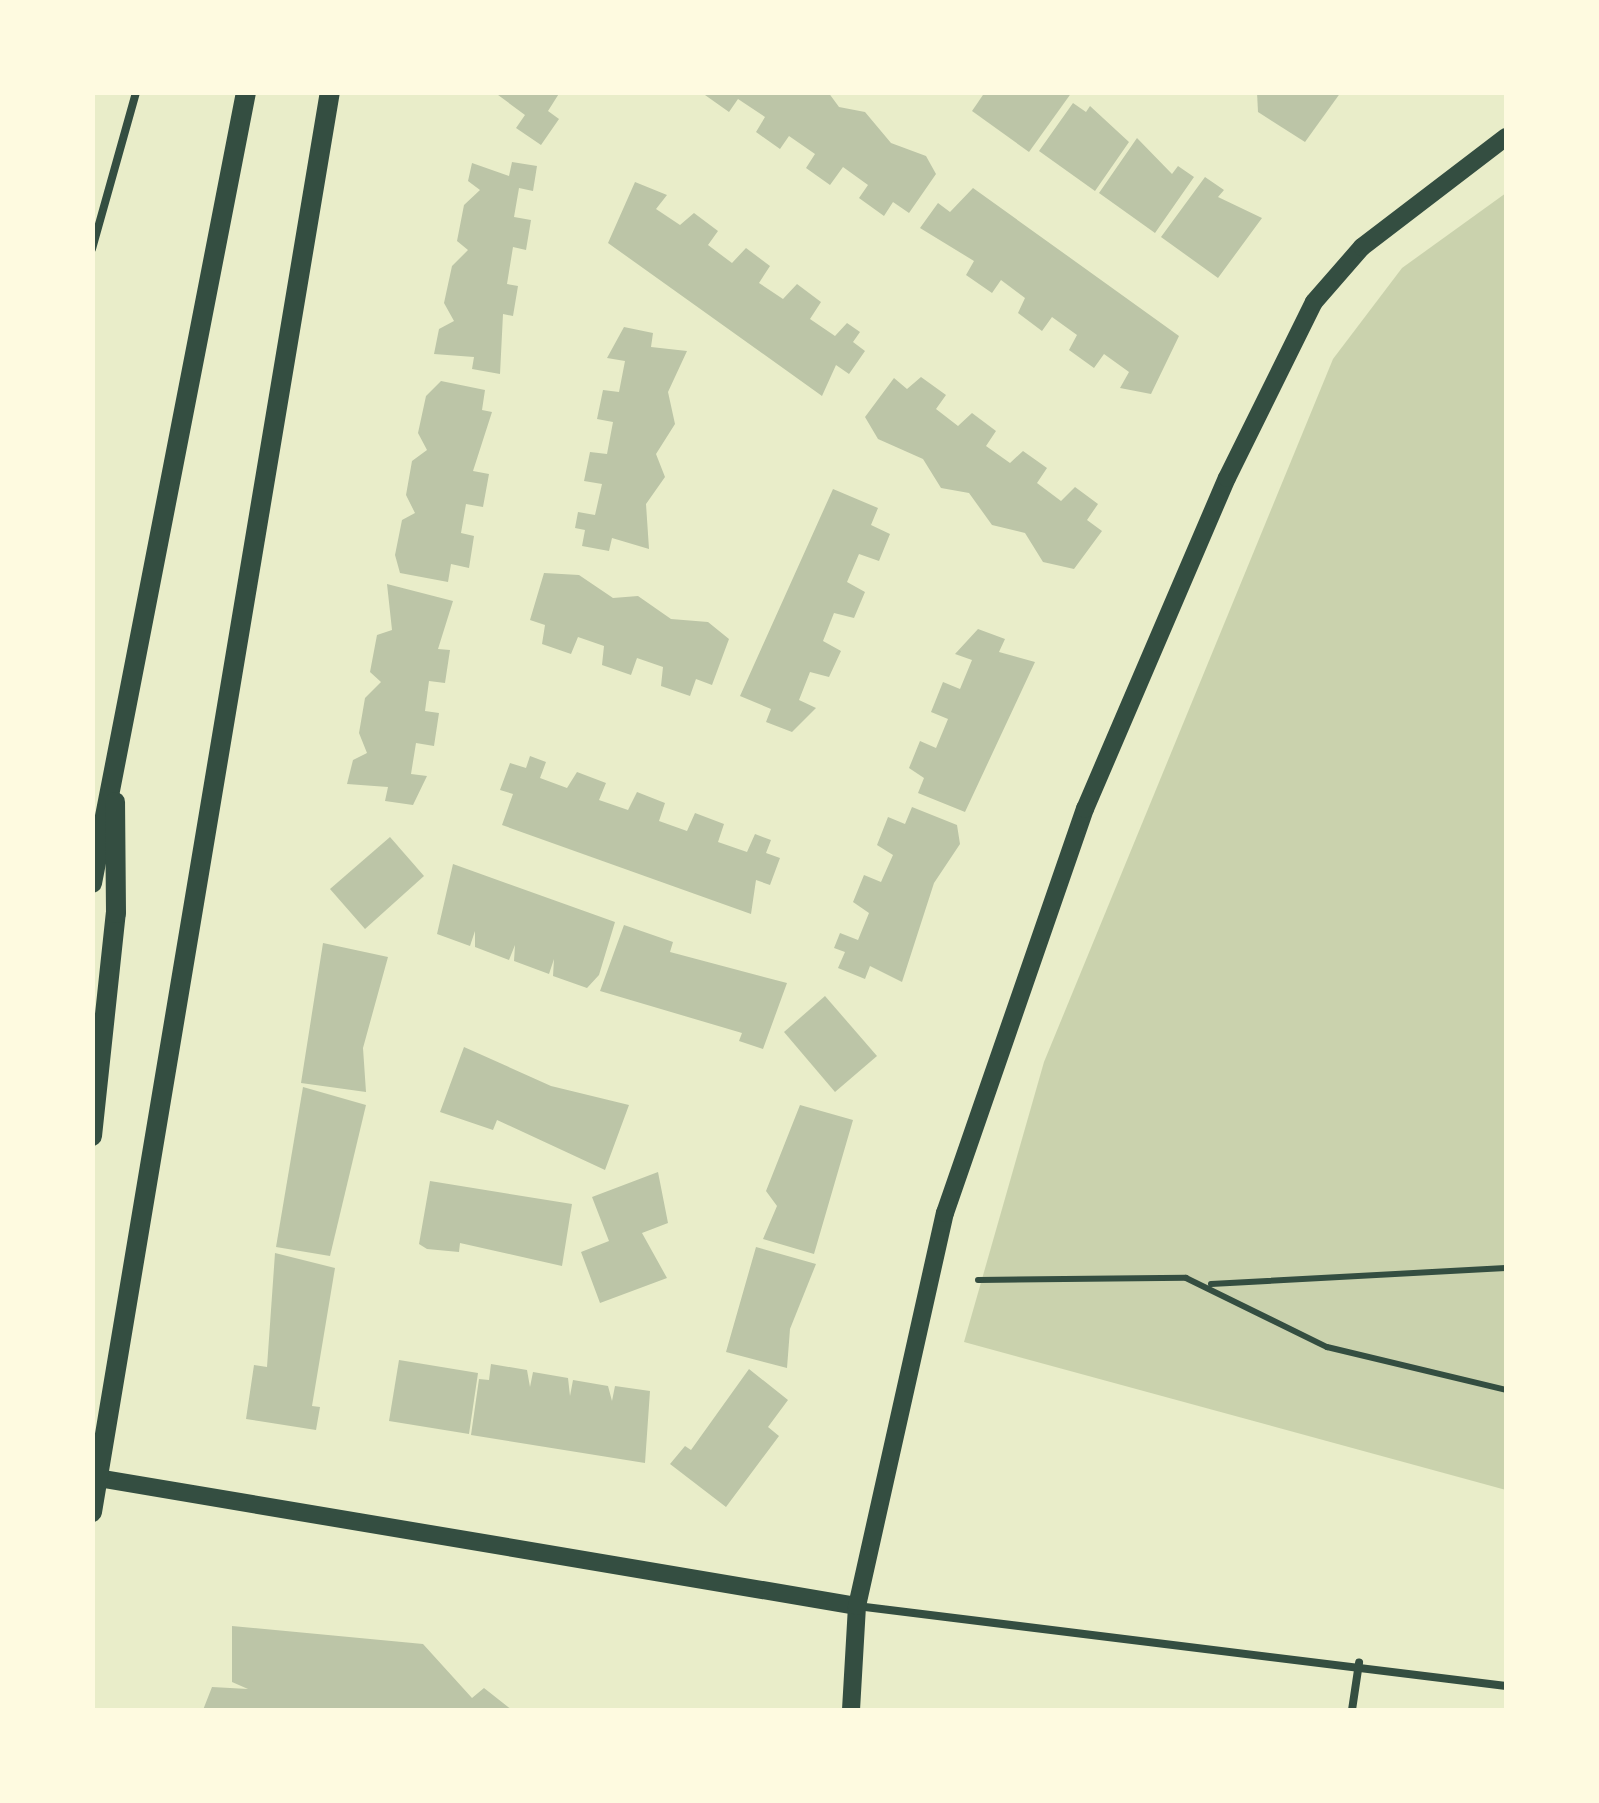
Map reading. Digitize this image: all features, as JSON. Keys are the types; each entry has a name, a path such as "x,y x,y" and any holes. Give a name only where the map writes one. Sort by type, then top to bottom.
{"main road":[{"path":"92,883 246,92"},
{"path":"92,1512 94,1473 330,92"},
{"path":"92,1136 116,913 115,750"}],"street":[{"path":"851,1710 857,1606 914,1334 984,1086 1085,809 1227,478 1314,302 1362,247 1506,137"},
{"path":"94,1473 857,1606"}],"lane":[{"path":"92,248 136,92"},
{"path":"857,1606 1359,1664 1506,1686"},
{"path":"1352,1710 1359,1664"}],"path":[{"path":"978,1280 1210,1284 1506,1268"},
{"path":"1210,1284 1327,1347 1506,1390"}],"green space":[{"path":"1506,193 1506,1490 964,1342 1044,1062 1333,359 1402,268"}],"building":[{"path":"494,92 560,92 548,111 559,119 541,145 516,128 525,115"},
{"path":"828,92 839,107 865,112 891,143 926,156 936,174 909,213 893,202 884,216 859,198 868,185 843,167 830,185 806,168 815,154 789,136 780,149 756,132 765,117 738,99 729,112 705,95"},
{"path":"985,92 1072,92 1029,152 972,111"},
{"path":"1257,92 1341,92 1305,142 1258,112"},
{"path":"1073,103 1086,112 1090,106 1129,142 1095,191 1039,151"},
{"path":"1137,138 1172,174 1178,166 1194,177 1155,233 1099,193"},
{"path":"512,162 537,166 533,191 519,188 514,217 531,220 526,250 513,247 507,284 518,286 513,316 503,314 500,374 472,369 474,357 434,354 439,329 454,321 444,303 452,266 468,250 457,241 464,205 480,190 468,181 472,163 509,176"},
{"path":"1205,177 1224,190 1218,197 1262,218 1218,278 1161,237"},
{"path":"635,182 667,195 656,209 680,225 694,213 718,231 708,245 732,263 746,248 770,266 759,283 783,299 797,284 821,302 810,319 835,336 847,323 860,332 853,342 865,351 849,374 836,365 822,396 608,243"},
{"path":"973,188 1179,336 1151,394 1120,388 1129,372 1104,354 1094,368 1069,350 1077,335 1052,317 1042,331 1018,313 1025,298 1001,280 992,293 966,275 974,261 920,228 938,203 950,212"},
{"path":"624,327 653,333 651,347 687,351 668,392 675,424 656,454 665,477 646,504 649,549 612,538 609,551 582,546 585,530 575,528 578,512 595,515 602,484 584,481 590,452 607,454 613,422 597,419 603,390 619,392 625,361 607,358"},
{"path":"921,377 946,395 936,409 958,426 972,413 996,431 986,446 1010,463 1023,451 1047,468 1037,483 1061,501 1075,487 1098,504 1087,520 1102,531 1074,569 1043,562 1025,533 992,525 969,493 941,488 923,459 878,439 865,417 894,378 907,389"},
{"path":"441,381 485,390 482,410 492,412 473,471 489,474 483,507 466,504 461,533 474,536 469,568 451,564 448,582 400,573 395,555 402,520 415,513 406,495 412,461 427,450 418,433 426,396"},
{"path":"833,489 878,508 871,525 890,534 879,561 859,554 847,582 865,592 854,618 834,613 823,641 841,651 829,677 810,672 799,700 816,708 792,732 766,722 771,709 740,696"},
{"path":"544,573 579,575 613,598 638,596 671,619 708,622 729,639 712,685 696,679 690,696 661,686 663,667 637,658 631,675 602,665 604,646 578,637 571,654 542,644 545,625 530,620"},
{"path":"387,584 453,601 438,649 450,650 445,683 429,681 425,711 439,713 434,746 416,743 411,774 427,776 413,805 385,801 388,787 347,784 353,760 367,753 359,733 365,698 381,682 370,672 377,635 392,630"},
{"path":"978,629 1005,639 999,652 1035,662 965,812 918,793 924,778 909,768 920,741 936,748 948,719 931,712 943,682 960,689 972,660 955,654"},
{"path":"530,756 546,762 540,778 567,788 577,772 606,783 599,800 628,810 637,792 665,803 659,821 687,831 695,813 724,824 718,842 747,852 755,834 771,840 766,853 780,858 770,885 756,880 751,914 502,825 513,794 500,790 510,763 526,768"},
{"path":"912,807 957,825 960,844 934,883 902,982 870,966 865,979 838,968 845,952 834,948 840,933 858,940 869,913 853,902 864,875 881,882 893,855 877,845 888,817 905,824"},
{"path":"390,837 424,876 365,929 330,889"},
{"path":"453,864 615,922 599,975 587,988 553,976 554,959 549,974 514,961 515,945 509,960 475,947 475,931 470,946 437,934"},
{"path":"624,925 673,942 670,952 787,983 763,1049 739,1041 742,1033 600,991"},
{"path":"323,943 388,957 363,1048 366,1092 301,1083"},
{"path":"825,996 877,1056 835,1092 784,1032"},
{"path":"464,1047 551,1086 629,1105 605,1170 497,1120 493,1130 440,1112"},
{"path":"303,1087 366,1105 330,1256 276,1247"},
{"path":"800,1105 853,1120 814,1254 763,1239 777,1206 766,1191"},
{"path":"658,1172 668,1223 642,1233 667,1278 600,1303 581,1252 609,1241 592,1197"},
{"path":"430,1181 572,1204 562,1266 460,1243 459,1252 427,1249 419,1244"},
{"path":"756,1247 816,1264 790,1329 787,1368 726,1352"},
{"path":"275,1253 335,1268 312,1406 320,1407 316,1430 246,1419 254,1365 267,1367"},
{"path":"399,1360 478,1373 469,1434 389,1421"},
{"path":"491,1364 527,1370 530,1387 533,1372 568,1378 570,1396 573,1380 608,1386 612,1401 615,1386 650,1391 645,1463 471,1435 479,1379 489,1380"},
{"path":"749,1369 788,1400 768,1427 779,1436 726,1507 670,1464 685,1446 691,1450"},
{"path":"232,1626 423,1644 472,1698 484,1688 512,1710 203,1710 212,1687 248,1689 232,1682"}]}
